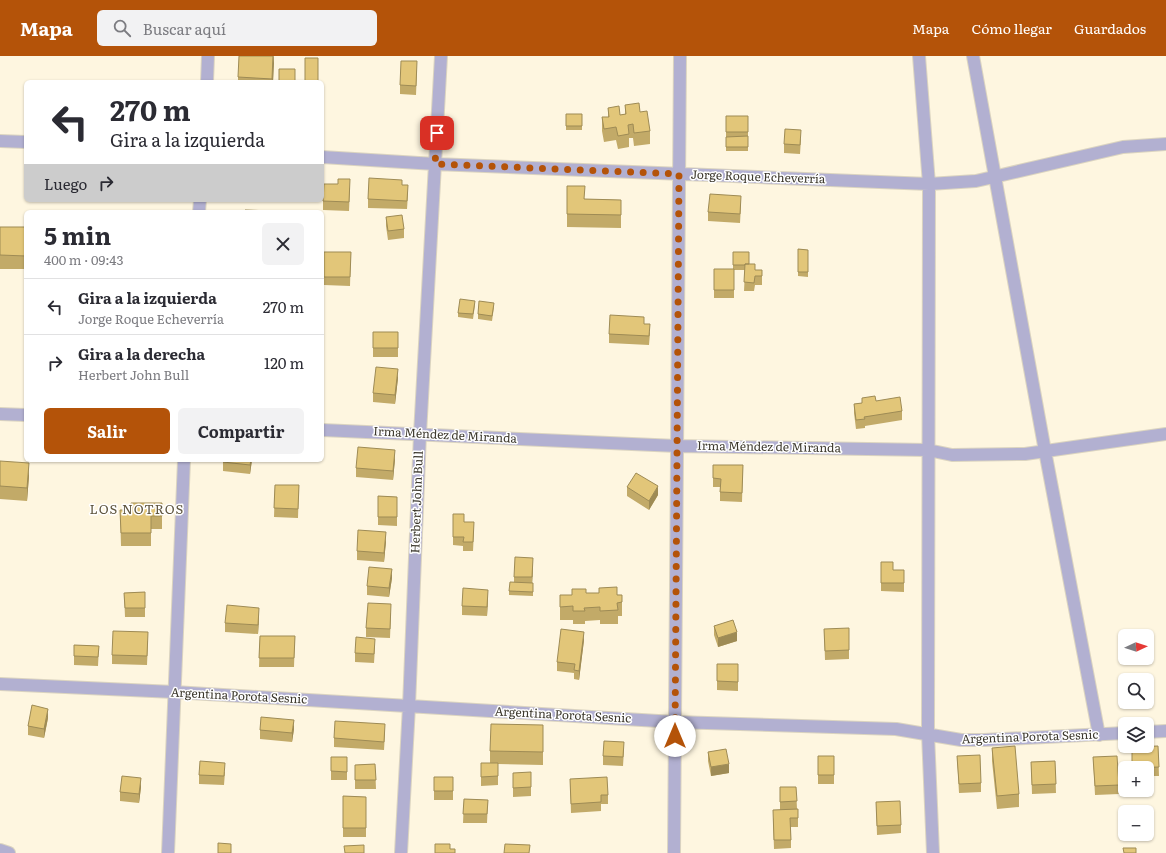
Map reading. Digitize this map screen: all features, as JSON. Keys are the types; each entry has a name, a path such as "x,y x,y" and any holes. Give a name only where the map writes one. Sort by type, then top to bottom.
{"street":[{"path":"207,80 208,56"},
{"name":"Herbert John Bull","path":"401,853 409,706 420,434 441,56"},
{"path":"674,853 680,56"},
{"path":"919,56 929,184 928,734 933,853"},
{"path":"973,56 1099,735"},
{"path":"0,141 24,142"},
{"name":"Jorge Roque Echeverría","path":"324,157 435,164 929,184 961,183 995,177 1123,147 1166,144"},
{"path":"0,414 24,415"},
{"name":"Irma Méndez de Miranda","path":"324,430 677,446 928,450 952,455 1025,454 1166,434"},
{"path":"168,853 184,462"},
{"name":"Argentina Porota Sesnic","path":"0,684 174,692 675,722 896,729 961,740 1118,734"},
{"path":"1154,732 1166,732"},
{"path":"0,850 9,853"}],"building":[{"path":"239,56 273,56 272,79 238,77"},
{"path":"305,58 318,58 318,80 305,80"},
{"path":"401,61 417,61 416,86 400,85"},
{"path":"279,69 295,69 295,80 279,80"},
{"path":"639,103 640,112 647,111 650,131 634,133 633,124 628,125 629,134 618,136 616,127 604,129 602,117 609,117 608,108 619,106 620,115 626,114 625,105"},
{"path":"566,114 582,114 582,126 566,126"},
{"path":"726,116 748,116 748,132 726,132"},
{"path":"785,129 801,130 800,145 784,144"},
{"path":"748,136 748,147 726,147 726,137"},
{"path":"369,178 402,180 402,185 408,185 407,201 368,199"},
{"path":"338,179 350,179 349,202 324,201 324,184 338,184"},
{"path":"567,186 585,186 584,199 621,200 621,215 567,214"},
{"path":"710,194 741,196 740,214 708,212"},
{"path":"402,215 404,229 388,231 386,217"},
{"path":"0,227 24,227 24,256 0,255"},
{"path":"798,249 808,250 808,272 798,272"},
{"path":"324,252 351,252 350,277 324,277"},
{"path":"733,252 749,252 749,264 733,265"},
{"path":"745,264 755,264 755,270 762,270 762,276 755,276 754,283 744,282"},
{"path":"714,269 734,269 734,290 714,290"},
{"path":"460,299 475,301 473,314 458,313"},
{"path":"479,301 494,303 492,316 478,314"},
{"path":"610,315 644,317 644,324 650,324 649,336 609,334"},
{"path":"373,332 398,332 398,348 373,348"},
{"path":"376,367 398,369 395,395 373,393"},
{"path":"875,396 876,401 900,397 902,411 864,417 865,419 856,420 854,404 862,403 862,398"},
{"path":"358,447 395,450 393,471 356,468"},
{"path":"0,461 29,463 27,488 0,486"},
{"path":"223,462 251,462 250,465"},
{"path":"713,465 743,465 742,493 720,492 721,479 713,478"},
{"path":"636,473 658,486 649,501 627,487"},
{"path":"275,485 299,485 298,509 274,508"},
{"path":"378,496 397,497 397,517 378,517"},
{"path":"131,503 162,503 162,516 151,516 151,533 121,533 120,510 131,510"},
{"path":"453,514 464,514 464,522 474,522 473,542 463,542 464,537 453,537"},
{"path":"358,530 386,532 384,553 357,551"},
{"path":"515,557 533,558 532,577 514,577"},
{"path":"881,562 893,562 893,570 904,570 904,583 881,583"},
{"path":"369,567 392,569 389,588 367,586"},
{"path":"510,582 533,583 533,592 509,591"},
{"path":"617,587 617,595 622,595 622,602 617,603 618,610 600,611 600,607 584,608 585,611 573,611 573,606 560,607 560,595 572,595 572,589 586,589 586,593 599,593 599,588"},
{"path":"463,588 488,590 487,607 462,606"},
{"path":"145,592 145,608 125,608 124,593"},
{"path":"368,603 391,604 390,629 366,628"},
{"path":"227,605 259,608 258,625 225,623"},
{"path":"733,620 737,632 718,638 714,626"},
{"path":"849,628 849,650 825,651 824,629"},
{"path":"561,629 584,632 579,671 574,670 575,664 557,662"},
{"path":"113,631 148,632 147,656 112,655"},
{"path":"260,636 295,636 294,658 259,658"},
{"path":"356,637 375,639 374,654 355,653"},
{"path":"74,645 99,646 98,657 74,656"},
{"path":"717,664 738,664 738,682 717,681"},
{"path":"32,705 48,709 44,729 28,726"},
{"path":"261,717 294,720 292,733 260,730"},
{"path":"335,721 385,724 384,742 334,738"},
{"path":"491,724 543,725 543,752 490,751"},
{"path":"604,741 624,742 623,757 603,756"},
{"path":"1015,746 1019,794 997,796 992,748"},
{"path":"1154,746 1158,746 1159,767 1154,767 1154,761 1132,761 1132,753 1154,753"},
{"path":"726,749 729,764 711,767 708,752"},
{"path":"980,755 981,783 959,784 957,756"},
{"path":"818,756 834,756 834,775 818,775"},
{"path":"1117,756 1118,785 1095,786 1093,757"},
{"path":"331,757 347,757 347,772 331,771"},
{"path":"200,761 225,763 224,776 199,775"},
{"path":"1055,761 1056,784 1032,785 1031,762"},
{"path":"481,763 498,763 498,776 481,777"},
{"path":"375,764 376,780 355,780 355,765"},
{"path":"531,772 531,787 513,788 513,773"},
{"path":"122,776 141,778 139,794 120,792"},
{"path":"434,777 453,777 453,791 434,791"},
{"path":"607,777 608,795 601,795 601,802 571,804 570,779"},
{"path":"780,787 796,787 797,801 780,802"},
{"path":"343,796 366,797 366,828 343,828"},
{"path":"464,799 488,800 487,814 463,814"},
{"path":"900,801 901,825 877,826 876,802"},
{"path":"798,809 798,818 790,818 791,840 774,840 773,810"},
{"path":"218,843 231,844 231,853 218,853"},
{"path":"435,844 450,844 450,849 455,849 455,853 435,853"},
{"path":"505,844 530,845 529,853 504,853"},
{"path":"364,845 364,853 345,853 344,846"},
{"path":"1123,848 1136,848 1136,853 1124,853"}],"district":[{"name":"LOS NOTROS","path":"137,509"}],"route":[{"path":"437,133 435,164 679,174 675,736"}]}
